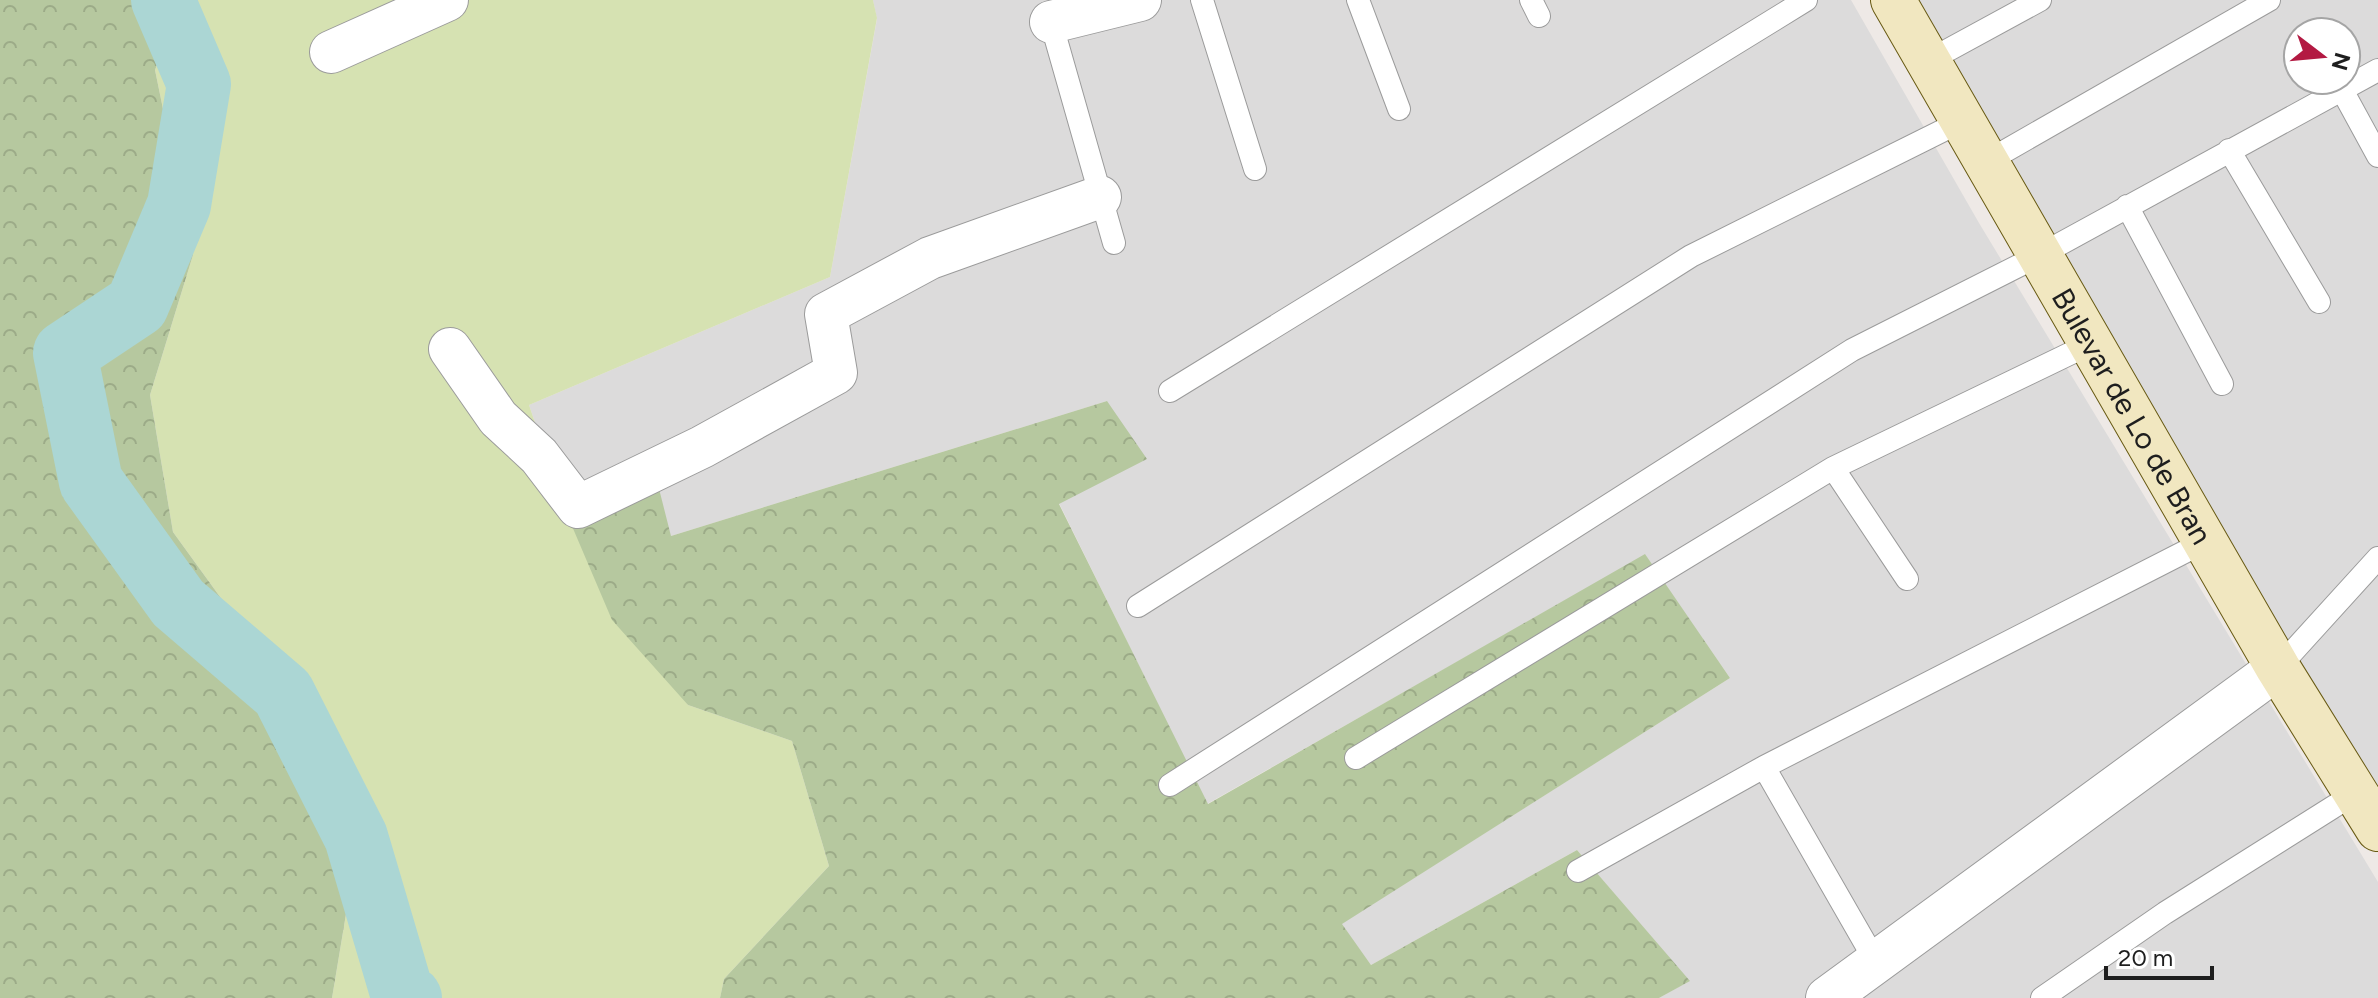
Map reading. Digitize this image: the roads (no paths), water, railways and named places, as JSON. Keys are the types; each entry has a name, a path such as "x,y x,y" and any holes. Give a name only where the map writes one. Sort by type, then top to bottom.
{"street":[{"path":"331,52 447,0"},
{"path":"1051,22 1140,0"},
{"name":"Bulevar de Lo de Bran","path":"1893,0 2278,668 2368,811"},
{"path":"450,349 498,418 539,456 578,507 702,447 836,373 826,314 930,258 1100,197"},
{"path":"1827,998 2278,668"}],"lane":[{"path":"1202,0 1255,169"},
{"path":"1358,0 1399,109"},
{"path":"1170,391 1806,0"},
{"path":"1928,61 2040,0"},
{"path":"1986,162 2269,0"},
{"path":"1051,22 1114,243"},
{"path":"1170,785 1852,350 2040,255 2331,96"},
{"path":"2345,96 2378,156"},
{"path":"1138,606 1691,256 1962,121"},
{"path":"2229,150 2319,302"},
{"path":"2127,206 2222,384"},
{"path":"1356,758 1833,468 2092,343"},
{"path":"1833,468 1907,579"},
{"path":"1578,871 1764,767 2206,541"},
{"path":"2278,668 2378,558"},
{"path":"1764,767 1876,962"},
{"path":"2042,998 2165,913 2368,811"}],"waterway":[{"path":"163,0 199,84 179,205 137,305 65,353 91,482 178,603 283,693 356,837 402,993 410,998"}]}
